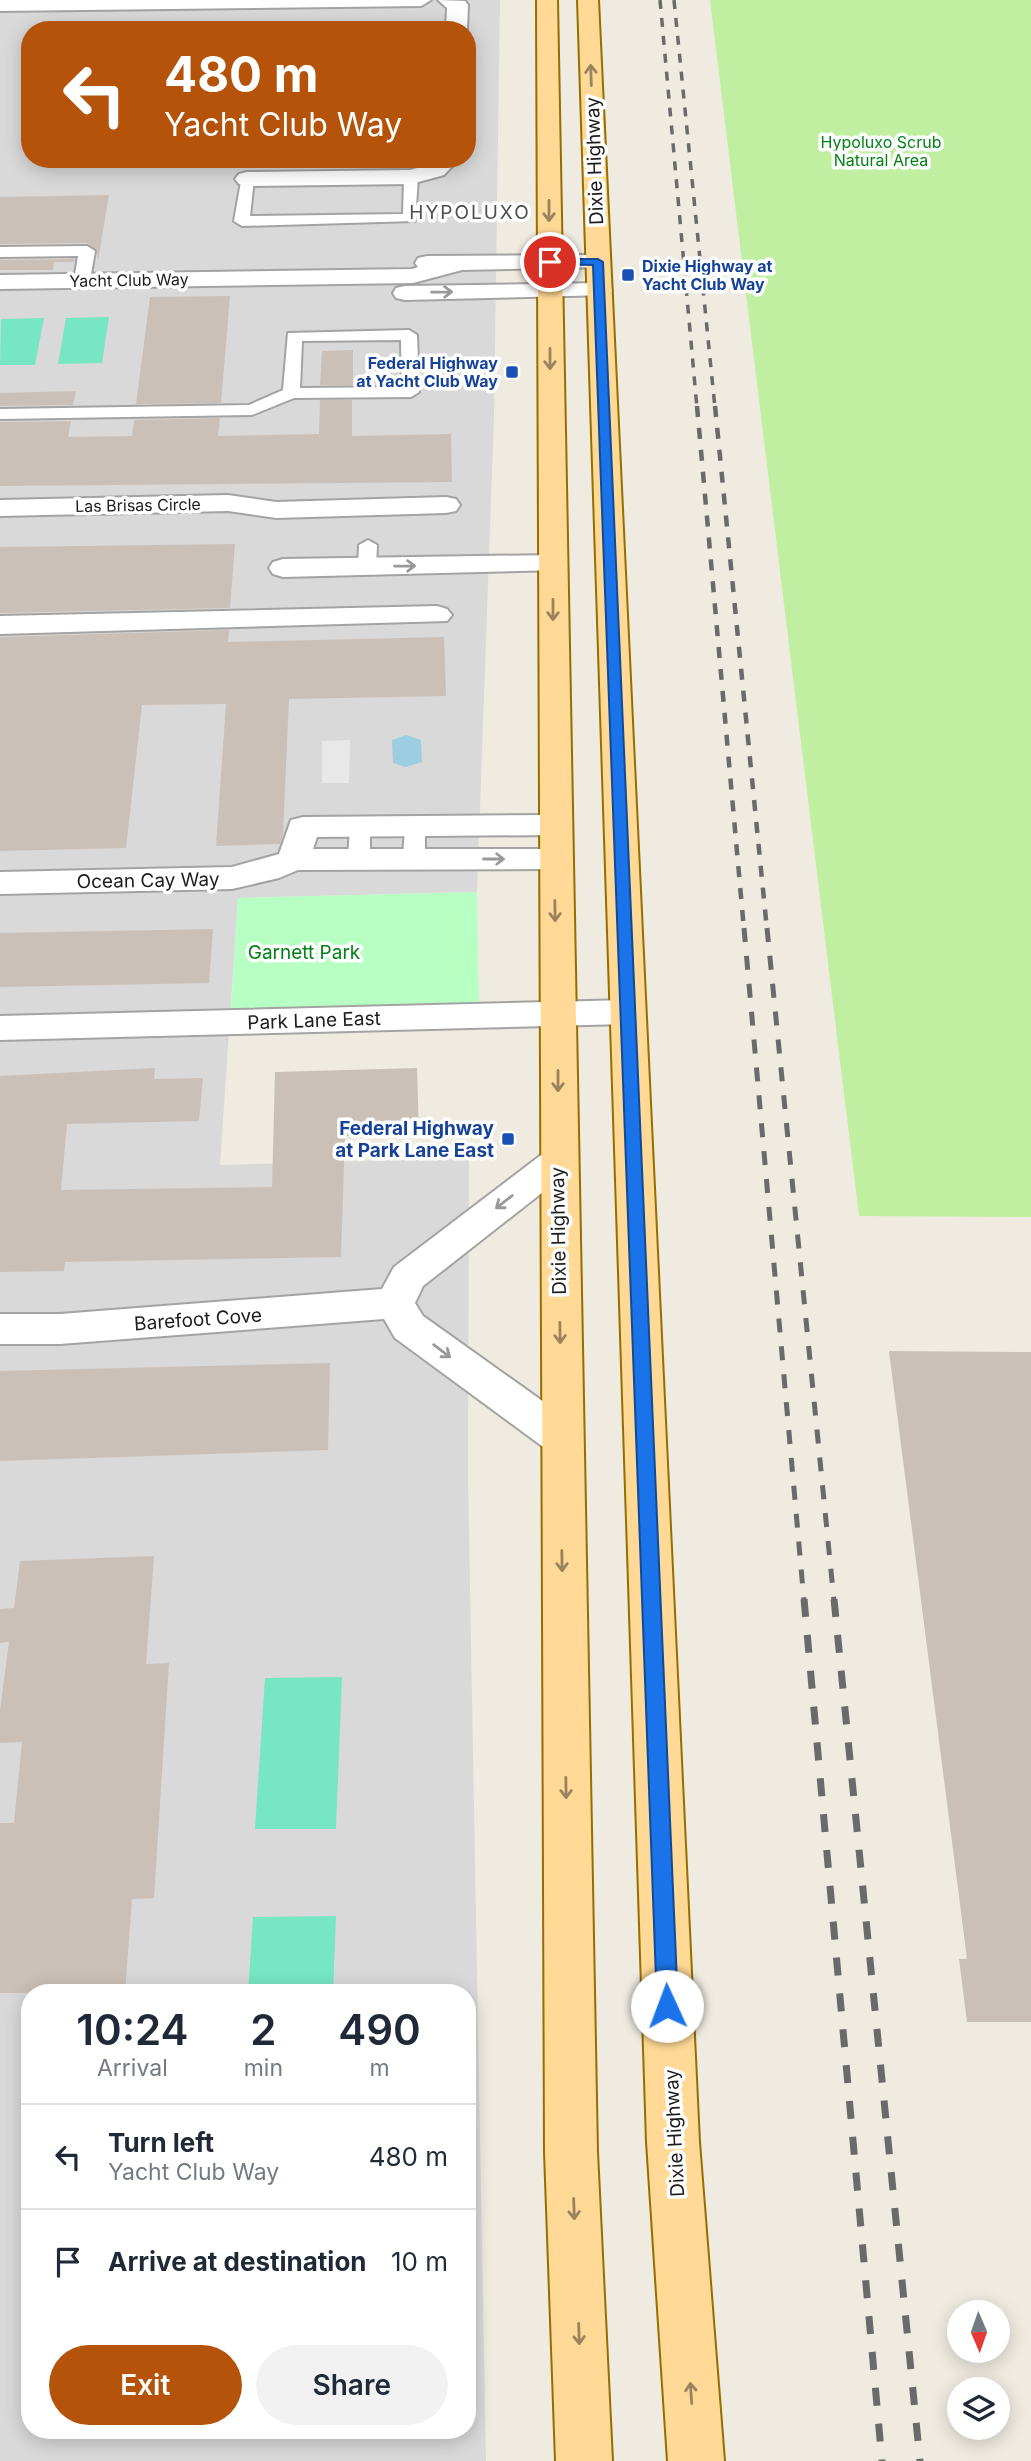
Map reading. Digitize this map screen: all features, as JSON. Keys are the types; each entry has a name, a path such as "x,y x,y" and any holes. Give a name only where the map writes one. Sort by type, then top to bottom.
{"main road":[{"name":"Dixie Highway","path":"547,0 554,859 571,2152 584,2461"},
{"name":"Dixie Highway","path":"588,0 673,2142 696,2461"}],"street":[{"path":"0,5 421,0"},
{"path":"448,0 458,5 457,21"},
{"path":"247,179 411,177 438,168"},
{"name":"Yacht Club Way","path":"0,282 258,278 331,294 385,277 432,273 453,265 598,262"},
{"name":"Yacht Club Way","path":"385,277 550,291 600,290"},
{"name":"Las Brisas Circle","path":"0,508 229,503 276,510 446,505"},
{"path":"246,620 271,592 285,557 285,522 276,510"},
{"path":"285,557 552,553"},
{"path":"0,625 437,615"},
{"name":"Ocean Cay Way","path":"415,843 554,825"},
{"name":"Ocean Cay Way","path":"294,860 303,827 360,843"},
{"name":"Ocean Cay Way","path":"0,883 232,878 267,871 294,860 360,843 415,843 554,859"},
{"name":"Park Lane East","path":"0,1028 627,1012"},
{"path":"558,1161 408,1277 396,1303 409,1326 561,1437"},
{"name":"Barefoot Cove","path":"0,1329 60,1329 396,1303"}],"lane":[{"path":"247,179 242,221 410,218 411,177"},
{"path":"0,252 87,251 82,280"},
{"path":"0,414 252,410 291,393 411,392 409,335 294,336 291,393"}],"shaded area":[{"path":"0,0 500,0 494,416 477,892 238,898 220,1165 469,1158 468,1479 486,2461 0,2461"},
{"path":"350,740 349,783 322,783 322,741"}],"green space":[{"name":"Hypoluxo Scrub Natural Area","path":"710,0 1031,0 1031,1217 859,1216"},
{"path":"109,317 102,363 58,364 66,318"},
{"path":"44,318 35,365 0,365 1,319"},
{"name":"Garnett Park","path":"477,892 479,1002 231,1010 238,898"},
{"path":"342,1677 336,1829 255,1829 265,1678"},
{"path":"336,1916 333,1984 249,1984 253,1917"}],"water":[{"path":"406,735 421,740 422,762 406,767 393,763 392,740"}],"building":[{"path":"109,195 98,261 97,250 87,243 0,244 0,197"},
{"path":"75,259 74,262 54,262 53,270 0,270 0,260"},
{"path":"230,296 221,403 136,404 150,297"},
{"path":"353,350 353,385 320,385 322,351"},
{"path":"76,391 73,405 0,406 0,393"},
{"path":"320,400 352,400 352,436 451,434 452,482 0,486 0,422 71,421 68,437 132,436 134,420 220,418 218,436 319,434"},
{"path":"235,544 230,608 0,613 0,547"},
{"path":"229,630 228,642 444,637 446,696 289,699 283,835 280,844 216,846 226,704 142,705 126,848 0,851 0,637"},
{"path":"213,929 209,983 0,987 0,933"},
{"path":"155,1068 154,1079 203,1078 199,1121 67,1124 61,1190 272,1187 275,1072 417,1068 419,1134 345,1136 341,1257 65,1262 64,1271 0,1272 0,1076"},
{"path":"889,1351 1031,1352 1031,2022 967,2022 959,1959 967,1959"},
{"path":"330,1363 328,1450 0,1461 0,1371"},
{"path":"154,1556 146,1664 169,1663 154,1898 132,1899 126,1984 21,1984 21,1993 0,1993 0,1823 14,1823 22,1742 0,1743 0,1710 9,1642 0,1643 0,1609 14,1608 20,1561"}],"railway":[{"path":"660,0 697,408"},
{"path":"674,0 715,408"},
{"path":"697,406 744,930"},
{"path":"715,406 767,930"},
{"path":"744,928 804,1601"},
{"path":"767,928 834,1601"},
{"path":"804,1599 882,2461"},
{"path":"834,1599 920,2461"}],"place":[{"name":"Dixie Highway at Yacht Club Way","path":"628,275"},
{"name":"Federal Highway at Yacht Club Way","path":"512,372"},
{"name":"Federal Highway at Park Lane East","path":"508,1139"}],"district":[{"name":"HYPOLUXO","path":"470,212"}],"route":[{"path":"550,262 598,262 667,2006"}]}
